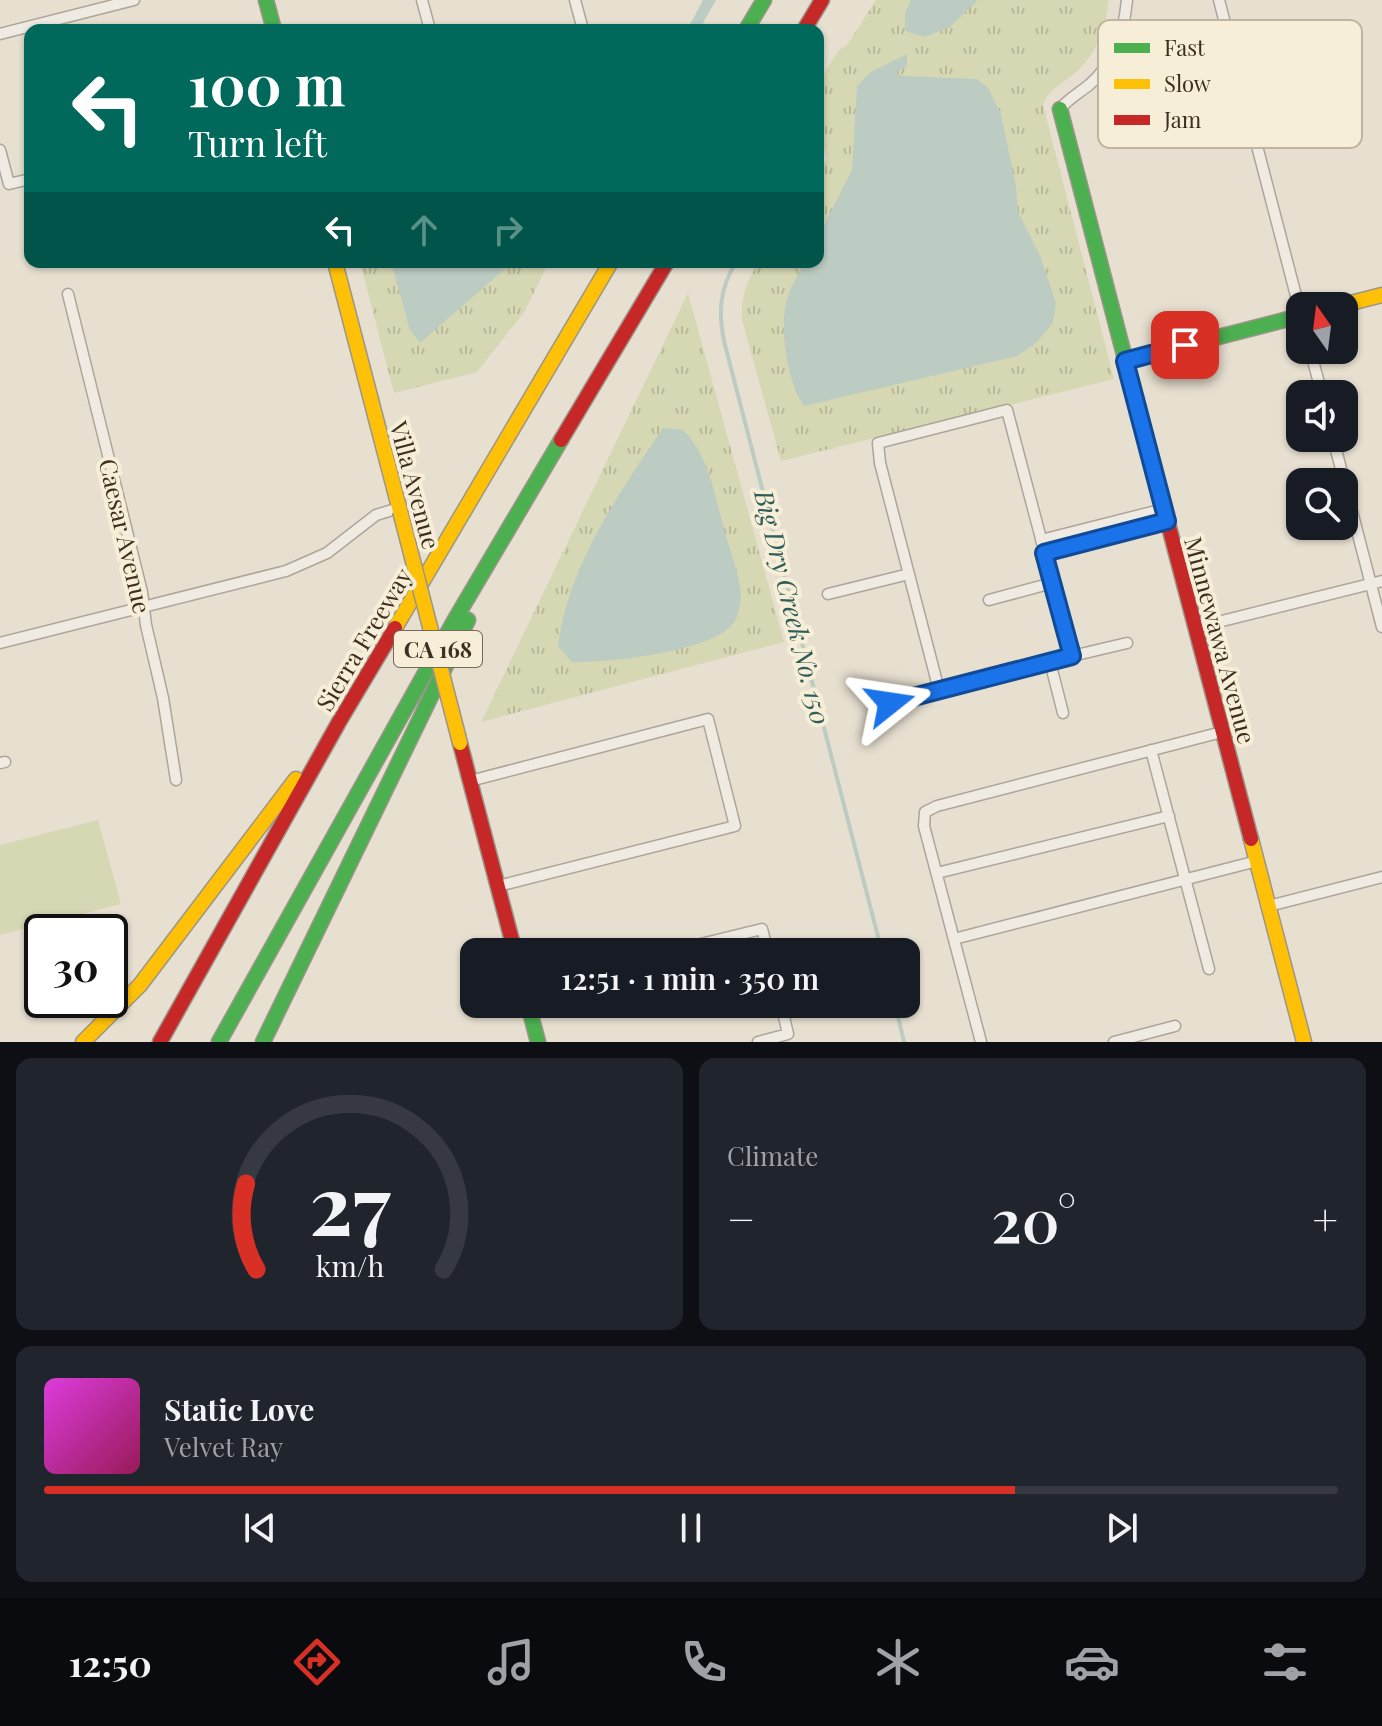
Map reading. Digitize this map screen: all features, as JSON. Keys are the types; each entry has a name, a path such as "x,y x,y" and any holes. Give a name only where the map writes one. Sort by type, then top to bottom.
{"main road":[{"path":"266,0 272,24"},
{"path":"750,24 764,0"},
{"path":"808,24 822,0"},
{"name":"Minnewawa Avenue","path":"1060,109 1304,1042"},
{"name":"Villa Avenue","path":"337,268 511,938"},
{"name":"Sierra Freeway","path":"160,1042 339,722 608,268"},
{"name":"CA 168","path":"219,1042 335,830 663,268"},
{"path":"1358,301 1382,295"},
{"path":"1125,361 1286,318"},
{"path":"263,1042 526,501"},
{"path":"83,1042 140,985 339,722"},
{"path":"532,1018 538,1042"}],"street":[{"path":"39,24 134,0"},
{"path":"422,0 428,24"},
{"path":"575,0 581,24"},
{"path":"1125,20 1127,0"},
{"path":"1219,0 1224,20"},
{"path":"0,34 24,28"},
{"path":"1060,109 1098,74"},
{"path":"1257,148 1294,292"},
{"path":"0,150 9,184 24,180"},
{"name":"Caesar Avenue","path":"68,294 144,608 176,780"},
{"path":"939,690 880,463 878,443 1007,410 1072,656"},
{"path":"1337,452 1376,582 1382,627"},
{"path":"0,643 286,571 311,562 376,515 400,509"},
{"path":"1041,540 1106,530 1165,515"},
{"path":"1044,553 1106,530"},
{"path":"828,594 909,574"},
{"path":"1194,628 1376,582"},
{"path":"989,600 1052,583"},
{"path":"890,703 1127,643"},
{"path":"1050,662 1063,713"},
{"path":"470,781 708,719 735,826 498,886"},
{"path":"981,1042 924,826 925,812 937,806 1222,732"},
{"path":"1151,750 1209,969"},
{"path":"937,873 1169,816"},
{"path":"954,939 1257,861"},
{"path":"1269,906 1382,877"},
{"path":"725,938 762,929 764,938"},
{"path":"758,1042 788,1034 784,1018"},
{"path":"1114,1042 1175,1026"}],"green space":[{"path":"876,0 1108,0 1105,20 1098,20 1098,44 1086,62 1050,93 1043,105 1114,379 781,461 742,320 742,304 756,268 824,268 824,164 827,159 824,149 824,73 838,51 847,45"},
{"path":"362,268 546,268 525,311 477,372 394,393"},
{"path":"688,293 784,642 481,722"},
{"path":"98,820 121,904 82,914 24,914 24,929 0,935 0,845"}],"shaded area":[{"path":"703,0 716,0 702,24 690,24"},
{"path":"911,0 978,0 950,27 924,37 905,31 905,13"},
{"path":"907,54 907,66 895,73 903,76 977,79 988,88 1001,114 1016,186 1018,212 1041,258 1056,303 1053,323 1035,344 1017,356 804,406 789,368 784,337 785,308 802,268 824,268 824,225 852,170 857,86 871,72"},
{"path":"393,268 506,268 420,343 410,330"},
{"path":"663,428 683,430 699,451 709,474 739,581 741,597 737,616 732,625 720,634 680,649 632,658 572,662 558,646 573,587 598,531"}],"waterway":[{"name":"Big Dry Creek No. 150","path":"733,268 722,300 724,341 878,938"},
{"name":"Big Dry Creek No. 150","path":"898,1018 904,1042"}],"traffic: fast":[{"path":"266,0 272,24"},
{"path":"750,24 764,0"},
{"path":"1060,109 1153,466"},
{"path":"1125,361 1286,320"},
{"path":"219,1042 457,616 561,440"},
{"path":"263,1042 468,620"},
{"path":"532,1018 538,1042"}],"traffic: slow":[{"path":"337,268 400,511"},
{"path":"395,628 607,268"},
{"path":"1358,301 1382,295"},
{"path":"400,511 460,743"},
{"path":"83,1042 140,985 296,779"},
{"path":"1251,839 1304,1042"}],"traffic: jam":[{"path":"808,24 822,0"},
{"path":"561,440 663,268"},
{"path":"1153,466 1251,839"},
{"path":"160,1042 395,628"},
{"path":"460,743 511,938"}],"route":[{"path":"890,703 1072,656 1044,553 1167,521 1125,361 1185,345"}]}
